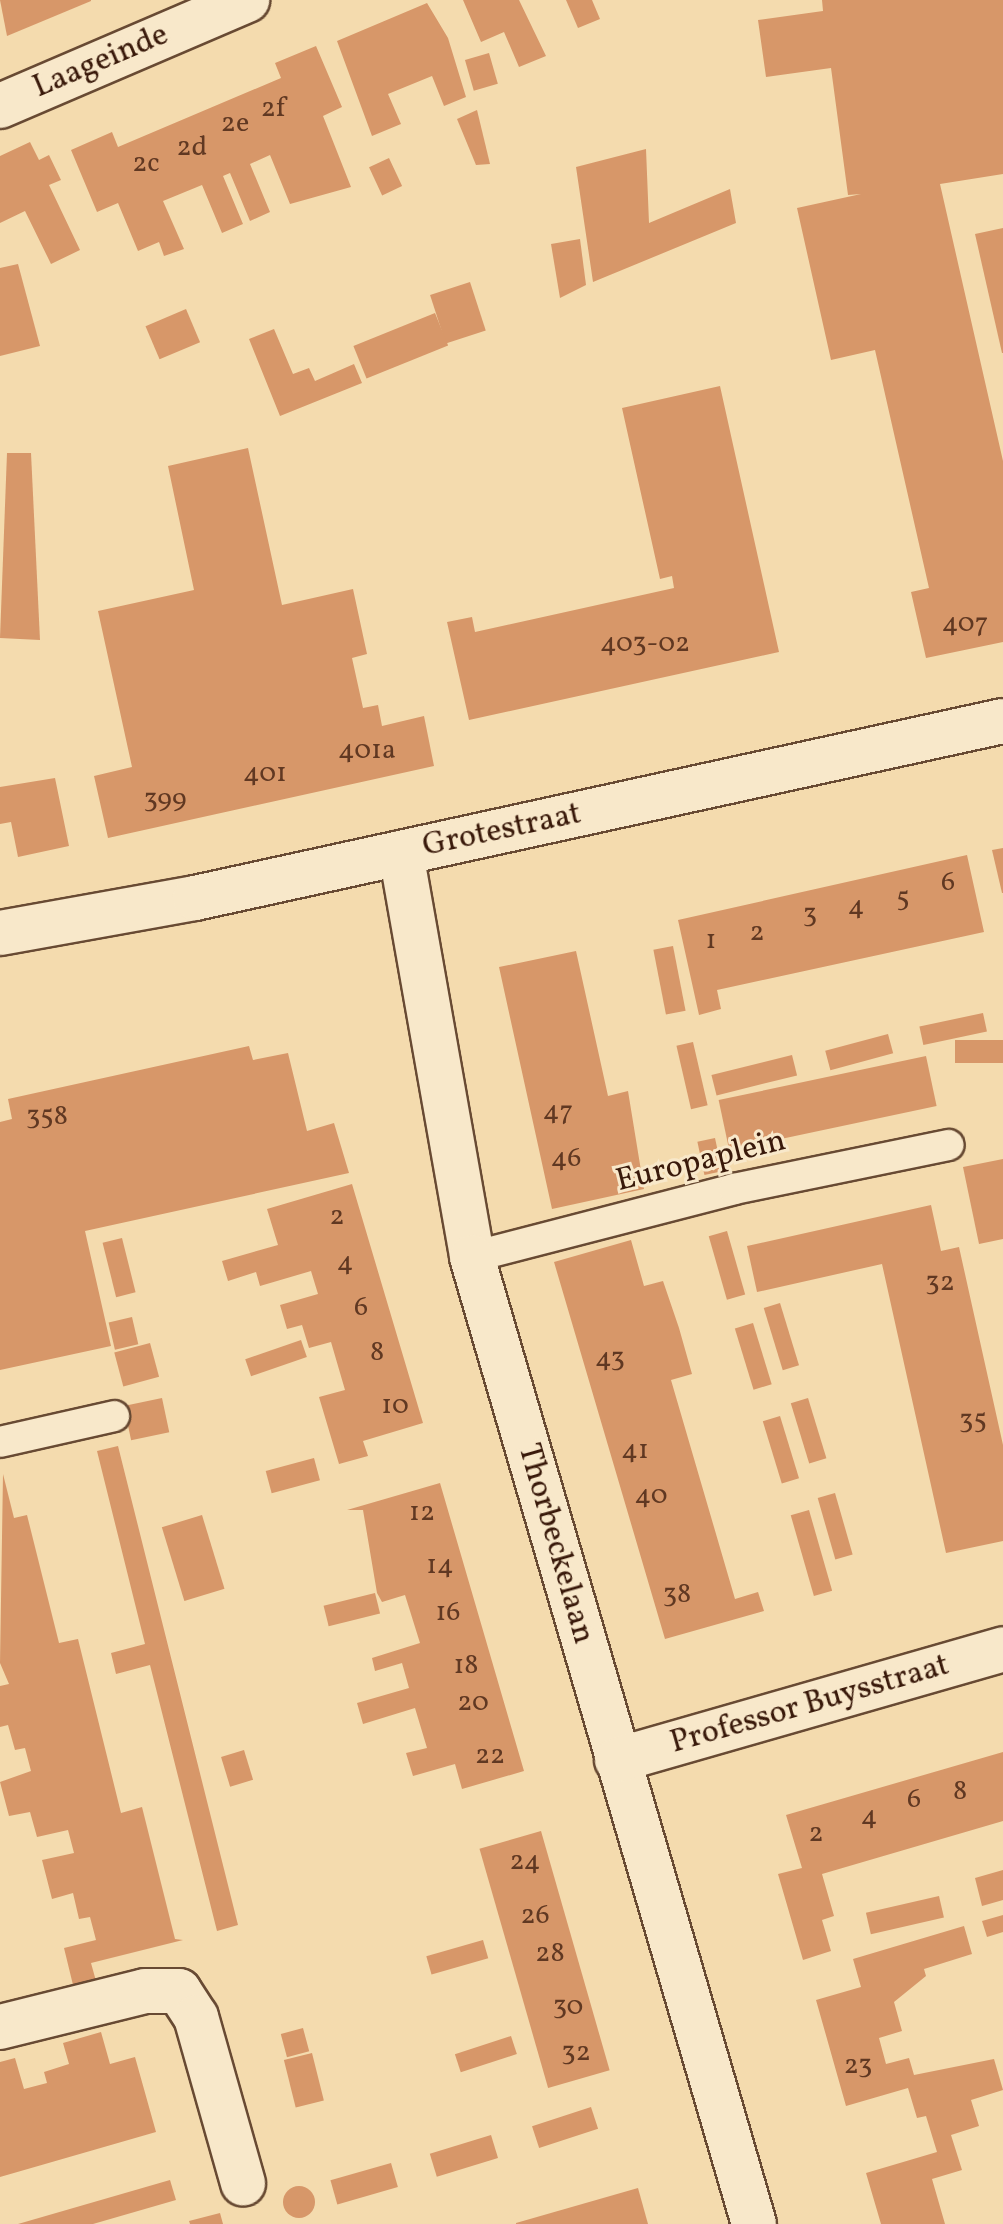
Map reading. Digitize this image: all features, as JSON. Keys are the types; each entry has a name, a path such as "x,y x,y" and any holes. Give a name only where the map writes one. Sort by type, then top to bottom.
{"street":[{"name":"Laageinde","path":"0,106 247,0"},
{"name":"Grotestraat","path":"0,933 401,853 1003,721"},
{"name":"Thorbeckelaan","path":"401,853 472,1257 754,2224"},
{"name":"Professor Buysstraat","path":"617,1760 1003,1649"},
{"path":"0,2027 145,1991 179,1991 196,2017 243,2183"}],"lane":[{"name":"Europaplein","path":"472,1257 734,1189 949,1145"},
{"path":"0,1442 114,1416"}],"building":[{"path":"0,0 91,0 91,1 7,36"},
{"path":"463,0 519,0 546,56 519,67 504,32 481,42"},
{"path":"566,0 592,0 600,19 578,28"},
{"path":"822,0 1003,0 1003,174 940,184 1003,461 1003,642 926,658 911,592 929,588 875,350 831,360 797,208 861,194 848,195 831,68 766,77 758,20 823,11"},
{"path":"427,3 448,38 466,97 444,106 432,76 388,94 401,124 372,136 337,41"},
{"path":"316,46 342,107 323,116 351,187 290,204 270,155 250,164 270,212 250,221 230,173 223,176 243,224 222,233 202,185 163,201 184,249 164,256 159,242 138,251 118,203 97,212 71,150 112,132 118,147 281,78 275,63"},
{"path":"489,53 498,84 474,91 465,60"},
{"path":"477,110 490,164 476,165 457,119"},
{"path":"30,142 39,160 49,155 61,180 49,185 80,250 51,264 25,211 0,223 0,156"},
{"path":"646,149 649,223 730,189 736,223 593,282 576,167"},
{"path":"389,158 402,186 382,195 369,167"},
{"path":"1003,228 1003,353 1002,353 975,234"},
{"path":"580,239 586,285 560,298 551,244"},
{"path":"18,264 40,346 0,356 0,268"},
{"path":"470,282 486,331 446,343 430,295"},
{"path":"186,309 200,342 160,359 145,326"},
{"path":"435,313 448,345 367,378 353,346"},
{"path":"274,329 293,374 309,368 315,381 354,364 362,383 280,416 249,339"},
{"path":"720,386 779,652 469,720 447,622 472,617 475,632 674,588 672,576 660,579 622,408"},
{"path":"248,448 282,605 353,589 367,654 352,658 363,708 378,705 382,726 424,716 434,766 108,838 94,776 132,767 98,611 194,590 168,466"},
{"path":"7,453 31,453 40,640 0,638"},
{"path":"55,778 69,846 18,857 11,822 0,824 0,787"},
{"path":"1003,848 1003,893 1002,893 992,850"},
{"path":"967,855 984,932 717,990 721,1009 699,1015 678,920"},
{"path":"673,946 686,1011 666,1015 653,950"},
{"path":"576,951 608,1096 628,1091 644,1189 552,1209 499,967"},
{"path":"983,1013 987,1032 923,1045 919,1027"},
{"path":"888,1034 893,1053 830,1070 825,1051"},
{"path":"955,1040 1003,1040 1003,1063 955,1063"},
{"path":"693,1042 708,1105 691,1109 676,1046"},
{"path":"249,1046 253,1060 288,1053 307,1131 334,1123 349,1173 85,1231 111,1346 0,1370 0,1122 12,1119 8,1099"},
{"path":"792,1055 797,1075 717,1095 711,1075"},
{"path":"926,1056 937,1106 729,1150 719,1100"},
{"path":"715,1138 722,1171 704,1175 697,1142"},
{"path":"1003,1159 1003,1239 979,1244 963,1167"},
{"path":"352,1184 423,1423 363,1441 368,1456 339,1464 319,1397 345,1390 331,1342 309,1348 302,1325 287,1329 280,1305 318,1294 311,1271 260,1286 256,1272 228,1281 222,1261 278,1245 267,1209"},
{"path":"931,1205 941,1251 959,1247 1003,1445 1003,1541 946,1553 882,1264 757,1292 747,1246"},
{"path":"727,1231 745,1294 727,1300 709,1236"},
{"path":"122,1238 136,1292 116,1297 103,1243"},
{"path":"631,1240 644,1286 663,1281 679,1328 692,1374 671,1380 735,1599 758,1592 764,1611 665,1639 554,1262"},
{"path":"780,1303 799,1365 783,1370 764,1308"},
{"path":"132,1317 138,1344 115,1350 109,1322"},
{"path":"753,1323 772,1384 754,1390 735,1329"},
{"path":"301,1340 307,1357 251,1376 245,1359"},
{"path":"150,1343 159,1377 123,1386 114,1353"},
{"path":"162,1398 169,1432 131,1440 124,1406"},
{"path":"808,1398 826,1458 809,1464 791,1403"},
{"path":"780,1416 799,1478 782,1483 763,1421"},
{"path":"118,1446 238,1925 217,1931 150,1665 116,1674 111,1653 145,1644 97,1451"},
{"path":"314,1458 320,1480 272,1493 266,1471"},
{"path":"3,1474 14,1518 27,1515 59,1643 78,1639 121,1813 142,1807 175,1939 183,1940 91,1963 96,1981 73,1985 64,1948 96,1940 90,1917 79,1919 73,1893 52,1899 42,1860 74,1853 68,1830 37,1837 30,1812 9,1816 0,1782 31,1771 25,1748 15,1750 8,1725 0,1727 0,1686 9,1684 0,1663"},
{"path":"440,1483 524,1771 462,1789 455,1764 413,1776 406,1753 427,1748 415,1708 363,1724 357,1703 409,1688 402,1663 375,1671 372,1658 420,1643 405,1595 382,1602 377,1593 363,1510 347,1510"},
{"path":"835,1493 853,1555 835,1559 818,1498"},
{"path":"809,1510 832,1591 814,1596 791,1515"},
{"path":"202,1515 225,1589 184,1601 162,1527"},
{"path":"375,1593 380,1613 329,1626 324,1606"},
{"path":"244,1750 253,1780 230,1787 221,1757"},
{"path":"1003,1752 1003,1821 822,1874 834,1916 822,1920 831,1951 803,1960 778,1874 802,1868 786,1815"},
{"path":"541,1831 610,2070 548,2088 479,1849"},
{"path":"1003,1870 1003,1900 982,1906 975,1878"},
{"path":"939,1896 944,1917 871,1934 866,1913"},
{"path":"1003,1915 1003,1932 987,1937 982,1921"},
{"path":"964,1926 972,1954 924,1969 926,1976 894,2002 902,2031 879,2038 886,2064 909,2058 914,2075 994,2059 1003,2090 971,2100 979,2126 951,2135 962,2170 932,2179 945,2224 881,2224 866,2173 937,2152 926,2116 917,2118 908,2088 846,2106 816,2000 861,1987 853,1959"},
{"path":"483,1940 488,1958 432,1975 426,1956"},
{"path":"303,2028 309,2051 287,2057 281,2034"},
{"path":"101,2032 110,2064 135,2057 156,2132 0,2177 0,2062 15,2058 24,2089 47,2083 44,2072 69,2064 63,2043"},
{"path":"511,2036 517,2054 461,2072 455,2054"},
{"path":"312,2053 324,2101 296,2108 284,2060"},
{"path":"591,2107 598,2129 539,2148 532,2126"},
{"path":"491,2135 498,2158 437,2177 430,2154"},
{"path":"391,2163 398,2187 337,2204 330,2180"},
{"path":"170,2180 176,2200 93,2224 18,2224"},
{"path":"299,2186 310,2191 315,2202 310,2213 299,2218 288,2213 283,2202 288,2191"},
{"path":"638,2188 648,2224 516,2224 516,2223"},
{"path":"220,2213 223,2224 190,2224 189,2221"}]}
